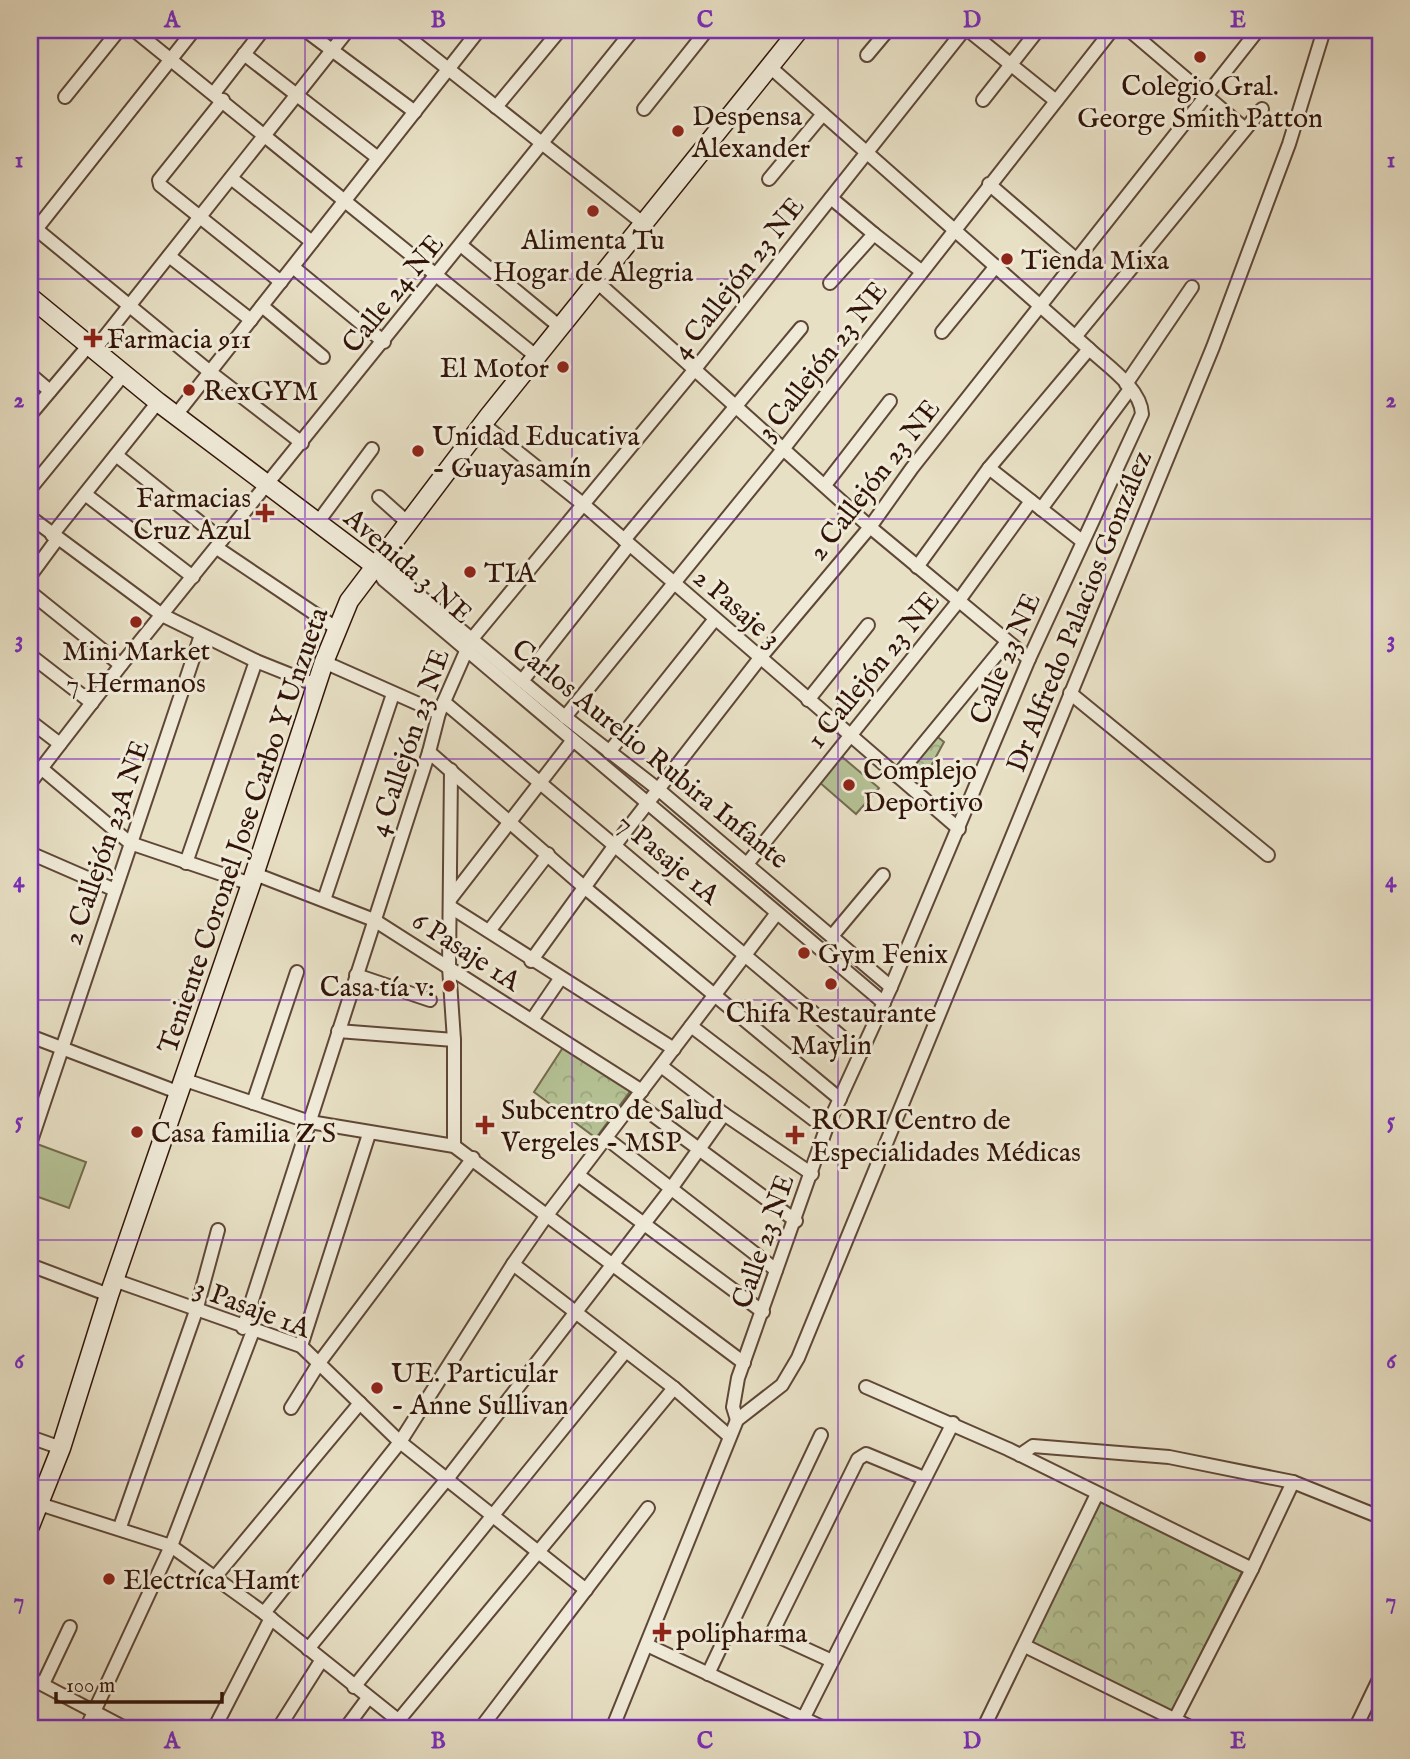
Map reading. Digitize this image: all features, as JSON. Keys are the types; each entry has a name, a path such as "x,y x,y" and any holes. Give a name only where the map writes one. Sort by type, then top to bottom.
{"street":[{"path":"65,97 119,30"},
{"path":"134,30 219,96 537,357"},
{"path":"194,30 32,230 302,443"},
{"path":"263,30 244,54 219,96 159,182 199,218 281,282"},
{"path":"305,30 415,112"},
{"path":"30,415 129,306 348,30"},
{"path":"399,30 644,224"},
{"path":"176,415 479,30"},
{"path":"496,107 560,30"},
{"name":"Calle 24 NE","path":"30,783 121,665 462,246 633,30"},
{"path":"644,109 707,30"},
{"name":"Teniente Coronel Jose Carbo Y Unzueta","path":"30,1526 35,1503 61,1448 112,1287 253,879 316,685 336,628 349,601 407,522 596,281 799,30"},
{"path":"867,55 888,30"},
{"path":"966,30 1056,101"},
{"name":"4 Callejón 23 NE","path":"86,1729 171,1546 248,1329 338,1031 441,708 468,644 695,369 966,30"},
{"path":"983,100 1038,30"},
{"name":"3 Callejón 23 NE","path":"565,717 784,448 1112,30"},
{"path":"1129,30 1244,128"},
{"name":"2 Callejón 23 NE","path":"531,961 615,845 760,658 870,527 1040,305 1078,261 1258,30"},
{"name":"Dr Alfredo Palacios González","path":"612,1729 737,1420 782,1385 798,1358 1245,265 1289,144 1324,30"},
{"path":"244,54 379,158"},
{"path":"770,67 1040,305 1128,387"},
{"path":"1075,337 1262,109"},
{"path":"768,178 823,114"},
{"path":"231,178 312,242"},
{"path":"989,184 1078,261"},
{"path":"831,198 921,271"},
{"path":"830,283 874,234"},
{"path":"462,246 560,327"},
{"path":"169,256 251,320"},
{"path":"942,332 996,266"},
{"path":"293,267 384,341"},
{"path":"596,281 957,603 1029,659"},
{"name":"1 Callejón 23 NE","path":"747,864 1128,387 1192,287"},
{"path":"30,297 158,402 318,522 372,449"},
{"path":"262,306 323,357"},
{"path":"522,681 627,542 802,328"},
{"path":"917,567 989,468 1089,349"},
{"path":"30,374 50,391"},
{"path":"30,489 124,374"},
{"name":"Calle 23 NE","path":"737,1420 733,1408 744,1363 796,1221 826,1129 891,987 1029,659 1141,418 1142,407 1128,387"},
{"path":"825,485 890,401"},
{"path":"30,576 85,494 158,402"},
{"name":"2 Pasaje 3","path":"484,425 584,505 959,829"},
{"path":"116,456 219,544 336,628"},
{"path":"989,468 1082,541"},
{"path":"85,494 193,577"},
{"path":"379,497 407,522"},
{"path":"30,517 162,615 256,661 316,685"},
{"name":"Avenida 3 NE","path":"318,522 374,565 384,580 468,644"},
{"path":"30,592 121,665"},
{"path":"609,752 715,619"},
{"path":"808,700 868,625"},
{"name":"2 Callejón 23A NE","path":"30,1144 201,635"},
{"path":"897,776 1007,642"},
{"name":"Carlos Aurelio Rubira Infante","path":"468,644 522,681 659,790 891,987"},
{"name":"Carlos Aurelio Rubira Infante","path":"468,644 573,740 884,1003"},
{"path":"30,655 92,703"},
{"path":"186,863 256,661"},
{"name":"7 Pasaje 1A","path":"324,662 393,694 441,708 540,782 746,953 861,1053"},
{"path":"1070,693 1268,855"},
{"path":"324,900 393,694"},
{"path":"30,720 60,744"},
{"path":"452,903 573,740"},
{"path":"429,752 584,887 716,993 839,1099"},
{"path":"41,768 130,843"},
{"path":"452,770 449,967 454,1040 454,1146"},
{"name":"6 Pasaje 1A","path":"130,843 186,863 324,900 374,920 532,1020 638,1096 699,1151 796,1221"},
{"path":"30,853 114,890"},
{"path":"489,931 548,854"},
{"path":"832,936 883,875"},
{"path":"452,903 531,961 674,1049"},
{"path":"214,1729 268,1615 400,1442 547,1215 777,912"},
{"path":"253,1103 297,972"},
{"path":"356,975 430,1000"},
{"path":"532,1020 560,979"},
{"path":"691,1026 826,1129"},
{"path":"338,1031 454,1040"},
{"path":"30,1037 182,1086 253,1103 310,1122 369,1134 454,1146 744,1363"},
{"path":"661,1066 723,1114 812,1174"},
{"path":"308,1649 447,1479 670,1190 723,1114"},
{"path":"301,1346 369,1134"},
{"path":"606,1138 776,1270"},
{"path":"290,1408 319,1363 473,1158"},
{"path":"578,1175 763,1312"},
{"path":"120,1527 196,1311 218,1230"},
{"path":"513,1264 674,1388 729,1436"},
{"name":"3 Pasaje 1A","path":"30,1265 196,1311 301,1346 400,1442 586,1590"},
{"path":"354,1687 625,1352"},
{"path":"866,1387 953,1423 1252,1569"},
{"path":"398,1721 674,1388"},
{"path":"215,1577 360,1403"},
{"path":"801,1724 953,1423"},
{"path":"708,1674 821,1435"},
{"path":"30,1437 61,1448"},
{"path":"1020,1455 1033,1446 1168,1457 1293,1482 1380,1517"},
{"path":"832,1661 784,1639 774,1629 858,1459 866,1454 924,1478"},
{"path":"1175,1720 1293,1482"},
{"path":"983,1729 1097,1494"},
{"path":"35,1503 120,1527 171,1546 268,1615 321,1661 409,1729"},
{"path":"480,1729 648,1508"},
{"path":"43,1684 70,1628"},
{"path":"647,1645 801,1724 825,1729"},
{"path":"1025,1646 1194,1729"},
{"path":"278,1729 321,1661"},
{"path":"1355,1729 1380,1677"},
{"path":"30,1678 127,1729"},
{"path":"345,1729 368,1698"}],"green space":[{"path":"934,734 944,742 919,788 901,774"},
{"name":"Complejo Deportivo","path":"841,756 879,788 856,814 819,782"},
{"path":"564,1046 631,1090 596,1138 534,1092"},
{"path":"37,1144 86,1162 69,1208 30,1194 30,1164"},
{"path":"1099,1501 1242,1572 1171,1714 1028,1642"}],"place":[{"name":"Colegio Gral. George Smith Patton","path":"1200,57"},
{"name":"Despensa Alexander","path":"678,131"},
{"name":"Alimenta Tu Hogar de Alegria","path":"593,211"},
{"name":"Tienda Mixa","path":"1007,259"},
{"name":"Farmacia 911","path":"93,338"},
{"name":"El Motor","path":"563,367"},
{"name":"RexGYM","path":"189,390"},
{"name":"Unidad Educativa - Guayasamín","path":"418,451"},
{"name":"Farmacias Cruz Azul","path":"265,513"},
{"name":"TIA","path":"470,572"},
{"name":"Mini Market 7 Hermanos","path":"136,622"},
{"name":"Complejo Deportivo","path":"849,785"},
{"name":"Gym Fenix","path":"804,953"},
{"name":"Chifa Restaurante Maylin","path":"831,984"},
{"name":"Casa tía v:","path":"449,986"},
{"name":"Subcentro de Salud Vergeles - MSP","path":"485,1125"},
{"name":"Casa familia Z S","path":"137,1132"},
{"name":"RORI Centro de Especialidades Médicas","path":"795,1135"},
{"name":"UE. Particular - Anne Sullivan","path":"377,1388"},
{"name":"Electríca Hamt","path":"109,1579"},
{"name":"polipharma","path":"662,1632"}]}
